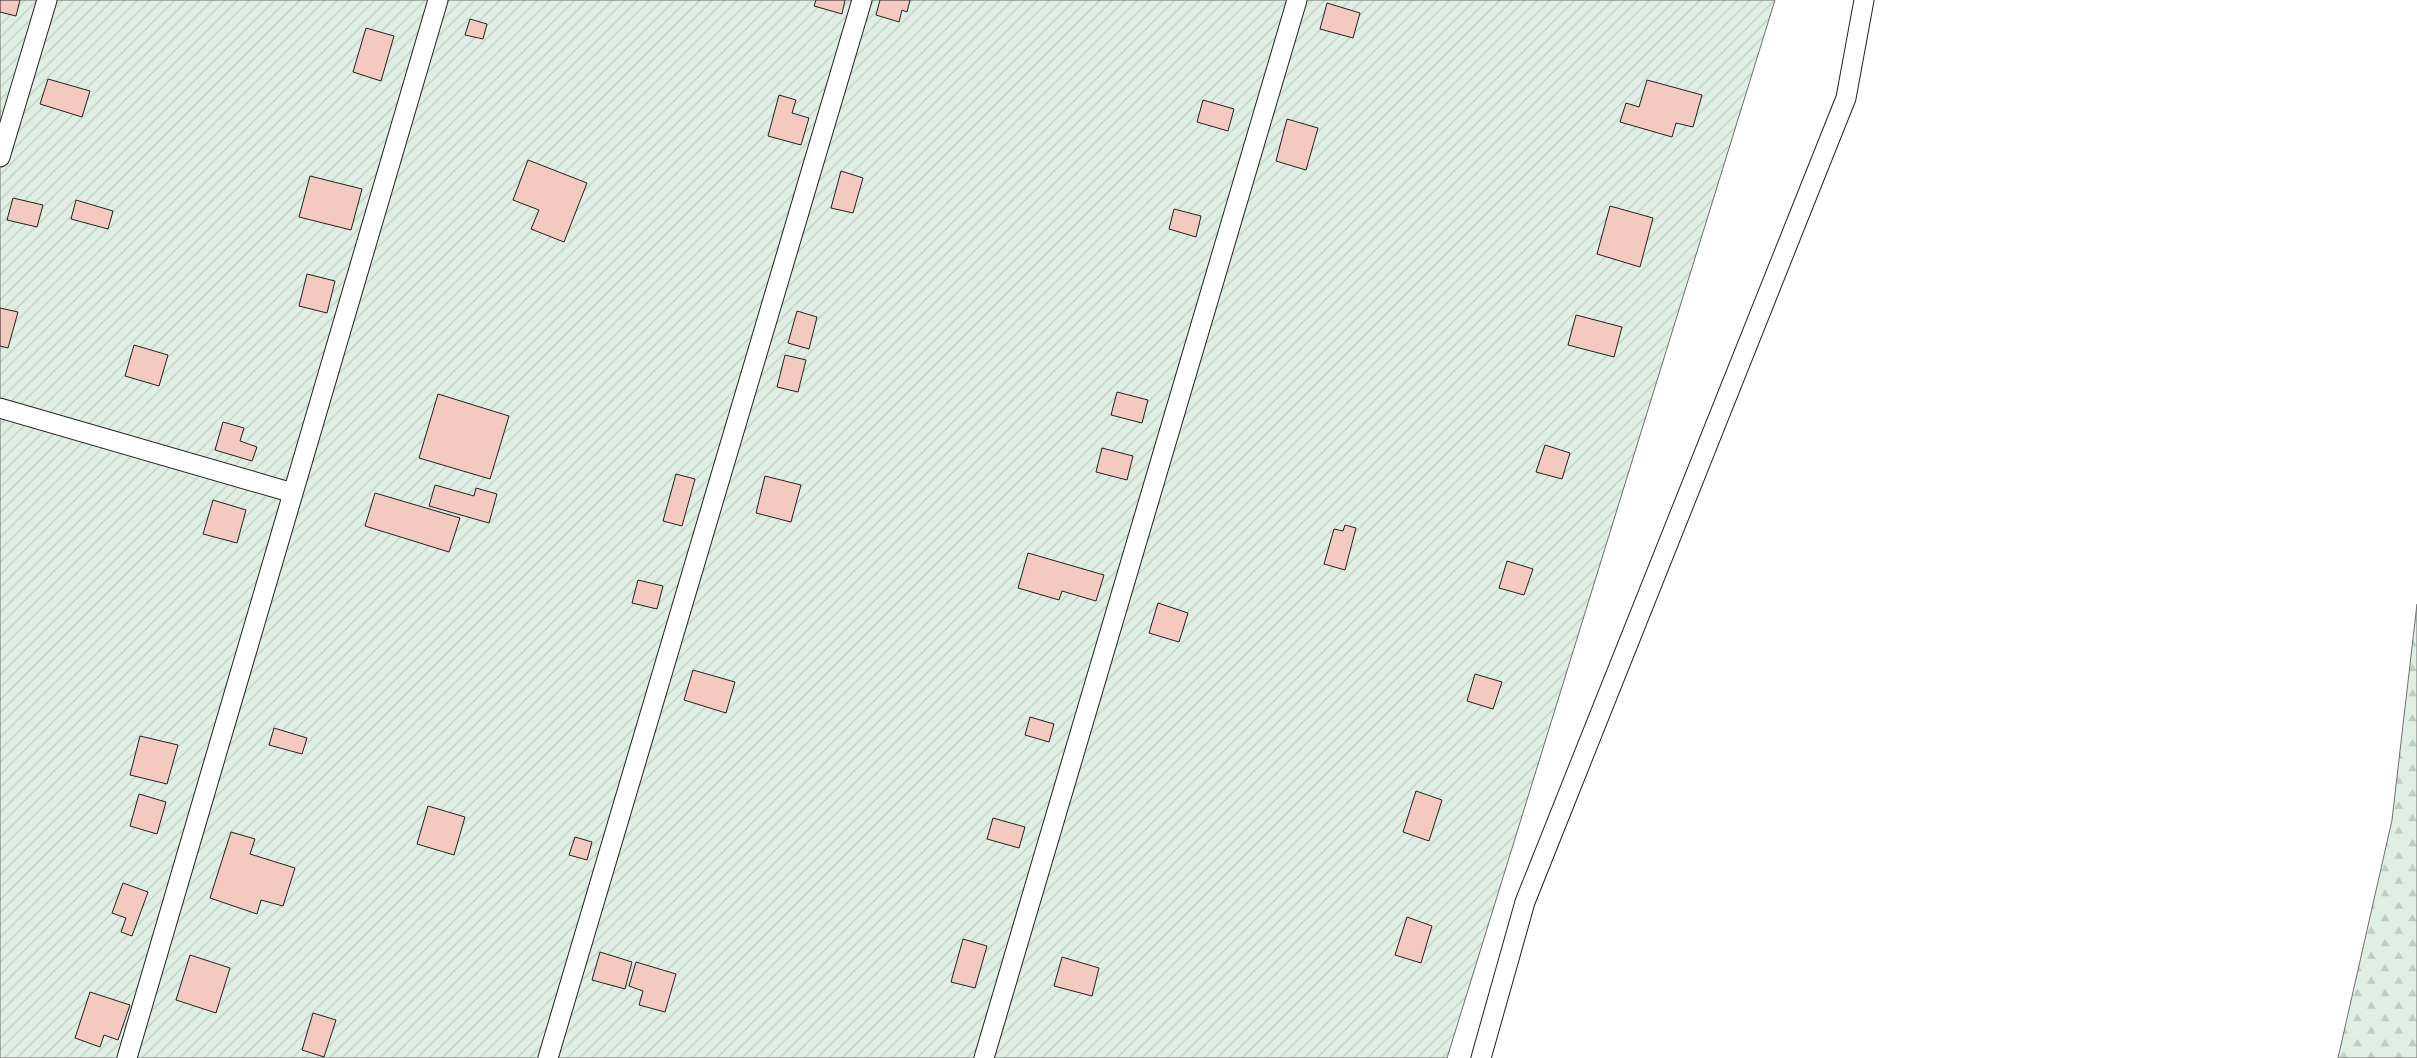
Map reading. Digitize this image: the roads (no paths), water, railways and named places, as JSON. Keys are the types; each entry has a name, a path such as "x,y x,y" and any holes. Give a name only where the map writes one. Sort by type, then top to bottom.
{"lane":[{"path":"0,157 47,0"},
{"path":"127,1058 438,0"},
{"path":"548,1058 862,0"},
{"path":"984,1058 1297,0"},
{"path":"1481,1058 1524,902 1846,98 1864,0"},
{"path":"0,408 293,493"}]}
